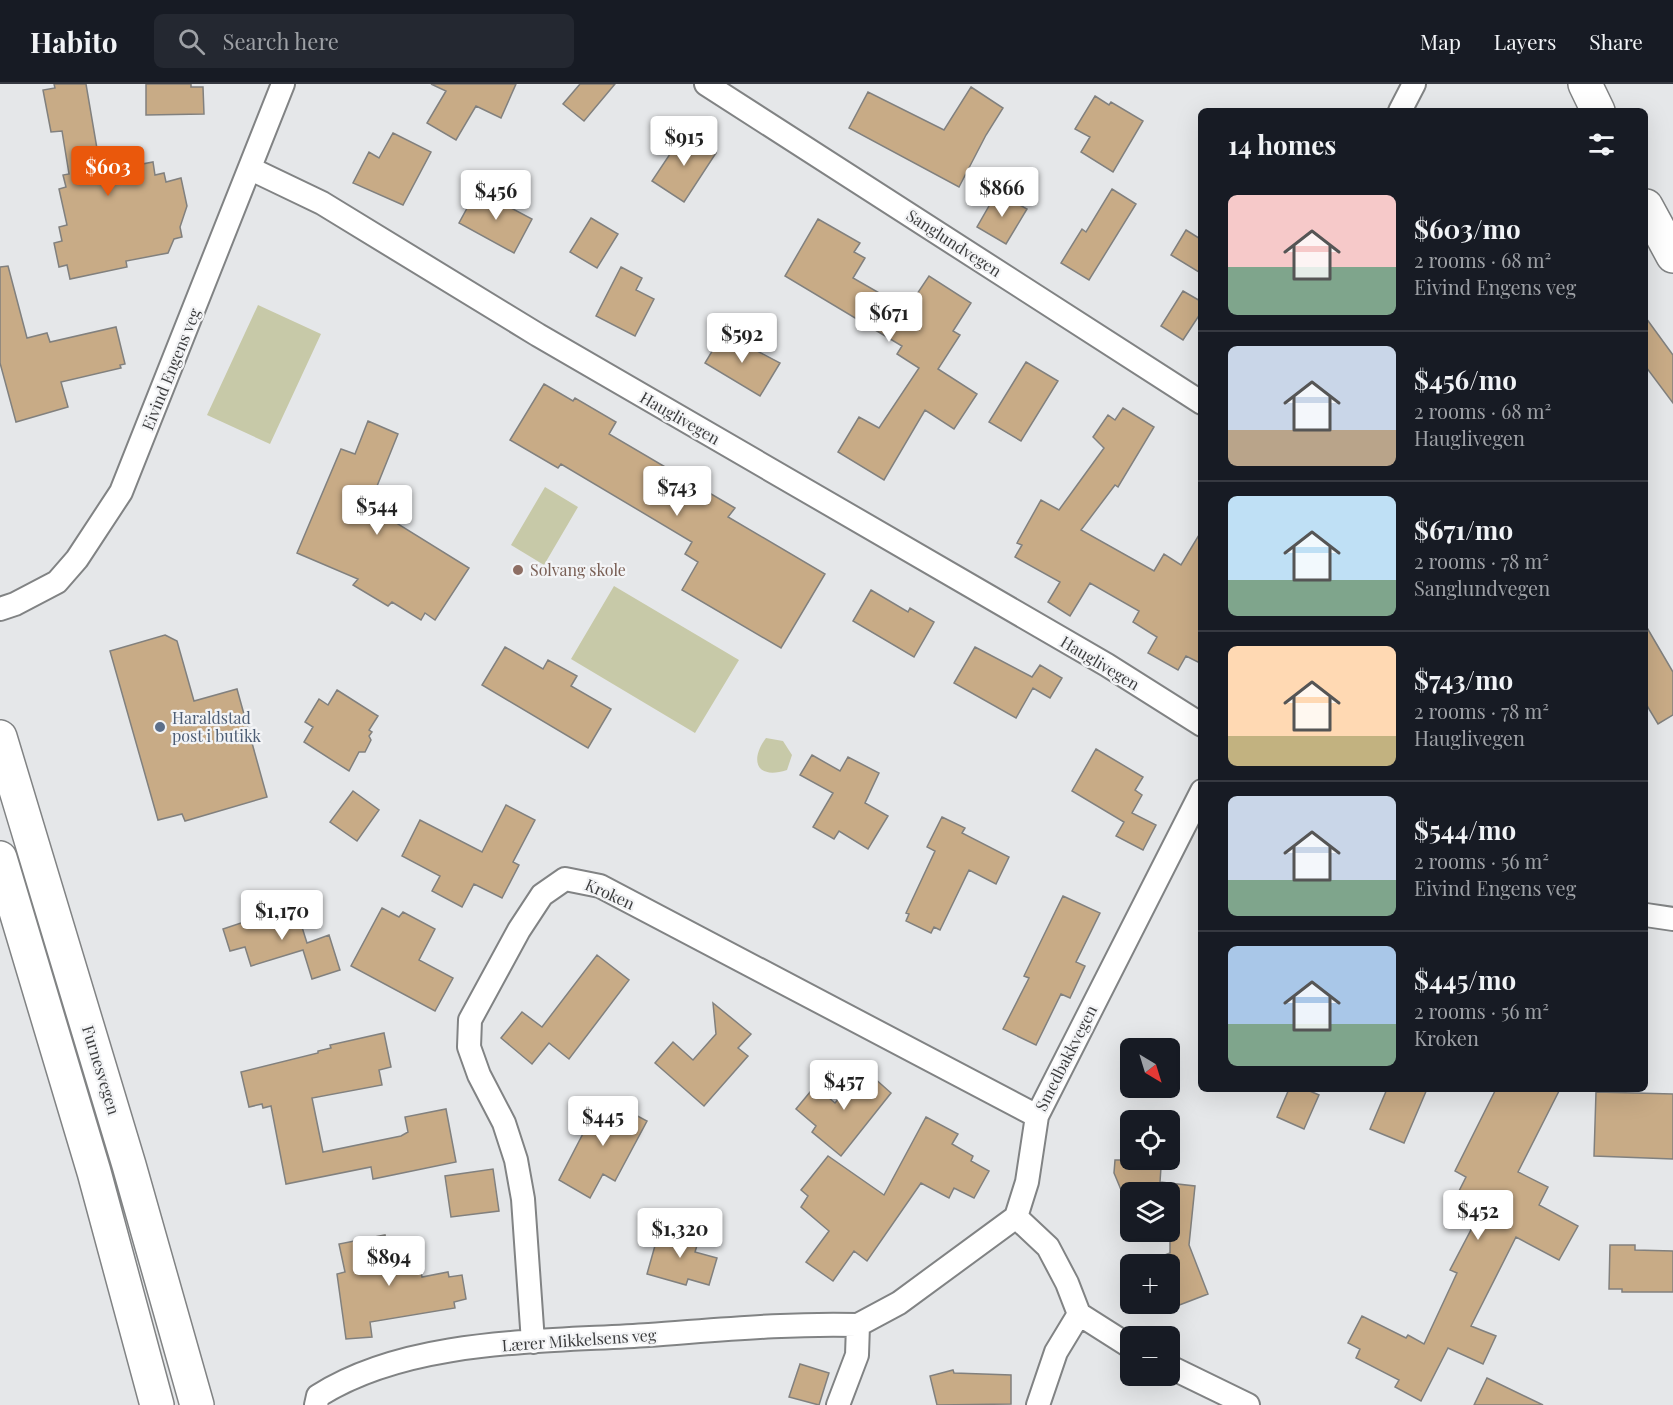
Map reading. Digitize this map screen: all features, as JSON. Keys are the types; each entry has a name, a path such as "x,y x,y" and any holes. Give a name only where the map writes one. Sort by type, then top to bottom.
{"main road":[{"path":"1585,84 1597,108"},
{"path":"1648,210 1673,255"},
{"name":"Furnesvegen","path":"0,737 129,1165 197,1405"},
{"path":"0,858 94,1172 158,1405"}],"street":[{"name":"Eivind Engens veg","path":"0,609 15,604 57,582 78,559 121,492 283,84"},
{"name":"Sanglundvegen","path":"706,84 1198,400"},
{"path":"1402,108 1414,84"},
{"name":"Hauglivegen","path":"251,169 322,203 538,335 1107,665 1198,721"},
{"name":"Smedbakkvegen","path":"1016,1217 1027,1182 1037,1116 1198,799"},
{"name":"Kroken","path":"533,1342 524,1210 516,1160 504,1123 479,1075 469,1047 470,1020 519,930 542,895 565,879 600,886 1037,1116"},
{"path":"1648,915 1673,919"},
{"path":"838,1405 857,1355 858,1325 917,1291 1016,1217 1048,1246 1067,1282 1079,1314 1120,1340"},
{"path":"1038,1405 1056,1352 1079,1314"},
{"name":"Lærer Mikkelsens veg","path":"316,1405 318,1396 346,1378 389,1363 440,1352 533,1342 792,1324 858,1325"},
{"path":"1180,1372 1248,1405"}],"green space":[{"path":"258,305 321,334 270,444 207,415"},
{"path":"545,487 578,507 544,565 511,545"},
{"path":"614,586 739,660 695,733 571,659"},
{"path":"766,738 783,741 792,755 787,770 769,772 759,766 758,754"}],"building":[{"path":"54,84 86,84 101,172 153,162 155,175 164,173 166,182 181,178 187,206 180,227 182,237 174,239 168,253 126,261 127,267 70,279 67,265 59,267 54,243 62,241 59,227 67,225 59,189 66,187 63,175 69,174 62,131 51,132 43,90 55,88"},
{"path":"146,84 191,84 191,87 203,87 204,114 146,115"},
{"path":"431,84 516,84 501,118 476,106 456,140 427,123 446,91"},
{"path":"580,84 615,84 584,121 563,104"},
{"path":"971,87 1003,108 959,187 849,128 868,92 944,130"},
{"path":"1095,96 1109,105 1111,102 1143,121 1113,172 1081,152 1090,137 1075,129"},
{"path":"393,133 431,152 403,205 353,183 369,152 379,158"},
{"path":"684,133 716,153 684,202 652,181"},
{"path":"1112,189 1136,204 1089,280 1061,263 1082,229 1086,232"},
{"path":"477,190 532,219 514,253 459,223"},
{"path":"997,192 1027,209 1006,244 977,227"},
{"path":"591,218 618,234 597,268 570,252"},
{"path":"818,219 860,243 854,252 865,258 853,278 907,309 929,276 971,303 953,331 960,335 938,369 977,394 954,429 925,410 884,480 838,452 859,417 879,428 919,368 897,354 902,346 785,276"},
{"path":"1186,230 1198,238 1198,272 1171,255"},
{"path":"8,266 27,338 47,333 50,342 116,327 125,364 120,365 121,368 61,382 68,407 16,422 0,363 0,267"},
{"path":"621,267 642,278 636,290 654,299 635,336 596,316"},
{"path":"1183,291 1198,300 1198,317 1183,340 1161,326"},
{"path":"1648,321 1673,355 1673,403 1648,370"},
{"path":"723,333 780,363 760,396 705,363"},
{"path":"1026,362 1058,381 1021,441 989,422"},
{"path":"544,384 573,401 575,398 616,422 609,434 735,508 728,517 825,574 781,648 682,590 698,562 685,554 692,542 561,464 558,468 510,440"},
{"path":"1123,408 1154,427 1118,487 1115,485 1081,530 1154,571 1164,554 1181,565 1198,537 1198,662 1186,656 1178,670 1148,653 1157,637 1133,622 1139,611 1090,583 1070,616 1048,602 1060,582 1015,557 1022,545 1017,543 1041,500 1059,510 1104,448 1093,437 1108,415 1115,420"},
{"path":"368,421 398,434 369,506 469,568 435,620 425,613 421,620 392,602 388,606 353,585 358,579 297,553 341,449 355,454"},
{"path":"871,590 908,612 910,608 934,622 914,657 853,621"},
{"path":"1648,629 1673,672 1673,715 1658,724 1648,707"},
{"path":"165,635 177,641 194,701 237,689 267,797 185,821 182,814 158,820 110,651"},
{"path":"505,647 543,669 548,660 577,676 571,686 611,709 588,748 482,685"},
{"path":"975,647 1032,677 1040,665 1062,678 1050,698 1033,688 1016,718 954,683"},
{"path":"337,690 378,716 369,730 372,732 369,736 371,740 365,752 359,752 349,771 304,742 313,727 305,722 319,699 328,705"},
{"path":"1096,749 1143,777 1135,790 1142,795 1132,813 1156,825 1143,850 1116,836 1124,822 1072,791"},
{"path":"812,755 840,771 848,757 879,773 865,803 888,816 868,849 839,831 834,839 813,827 833,793 800,775"},
{"path":"353,791 379,810 357,841 330,822"},
{"path":"506,805 535,820 513,862 519,865 502,898 474,884 462,907 432,891 440,876 402,856 420,820 482,852"},
{"path":"942,817 965,828 962,833 1009,857 996,884 969,870 940,930 934,927 931,933 906,921 909,914 906,913 935,851 927,847"},
{"path":"1063,896 1100,913 1076,962 1085,966 1070,998 1061,994 1036,1045 1003,1029 1029,978 1024,976"},
{"path":"295,905 307,943 329,935 340,970 312,979 303,950 251,966 245,947 230,951 223,929"},
{"path":"382,908 399,917 403,912 435,929 419,960 453,978 435,1011 351,966"},
{"path":"597,955 629,980 569,1059 549,1043 532,1064 501,1038 522,1012 542,1027"},
{"path":"713,1003 751,1034 738,1048 748,1056 704,1106 655,1063 673,1042 693,1060 716,1034"},
{"path":"384,1033 391,1067 379,1070 382,1085 312,1098 323,1152 401,1136 408,1132 405,1117 446,1109 456,1162 373,1179 371,1167 286,1184 271,1106 263,1108 262,1104 249,1107 241,1072 318,1053 318,1051 331,1048 330,1045"},
{"path":"864,1069 891,1093 841,1156 812,1132 816,1126 796,1109 815,1086 835,1103"},
{"path":"1288,1092 1312,1092 1319,1095 1304,1129 1277,1117"},
{"path":"1386,1092 1426,1092 1404,1143 1370,1129"},
{"path":"1494,1092 1558,1092 1518,1172 1548,1187 1539,1205 1578,1226 1559,1260 1516,1237 1471,1326 1496,1336 1483,1364 1448,1348 1421,1401 1395,1387 1399,1380 1356,1358 1360,1349 1348,1343 1362,1316 1406,1338 1408,1335 1424,1344 1457,1273 1450,1270 1474,1224 1449,1211 1466,1177 1455,1171"},
{"path":"1596,1092 1673,1094 1673,1159 1594,1156"},
{"path":"602,1097 647,1121 615,1181 603,1174 590,1198 559,1180"},
{"path":"926,1117 958,1134 952,1144 973,1156 971,1161 989,1171 974,1198 954,1188 949,1198 921,1183 867,1261 854,1251 833,1281 806,1262 829,1231 801,1207 808,1196 801,1190 828,1156 884,1195"},
{"path":"1115,1160 1120,1160 1120,1170 1161,1170 1160,1182 1120,1182 1120,1187 1114,1173"},
{"path":"493,1169 499,1211 451,1217 445,1176"},
{"path":"1180,1184 1195,1186 1189,1245 1208,1294 1180,1305 1180,1254 1167,1254 1170,1253 1170,1242 1180,1242"},
{"path":"660,1228 699,1239 695,1252 717,1258 709,1285 688,1279 686,1285 647,1274"},
{"path":"385,1235 389,1257 417,1252 422,1277 448,1272 449,1277 462,1275 466,1299 454,1302 455,1308 370,1322 372,1337 346,1339 337,1274 345,1272 339,1244"},
{"path":"1610,1245 1635,1245 1635,1250 1673,1251 1673,1292 1622,1292 1622,1289 1609,1289"},
{"path":"800,1364 829,1373 819,1405 789,1397"},
{"path":"953,1370 954,1373 1011,1375 1011,1404 937,1405 930,1376"},
{"path":"1487,1378 1543,1405 1474,1405"}],"place":[{"name":"Solvang skole","path":"518,570"},
{"name":"Haraldstad post i butikk","path":"160,727"}]}
